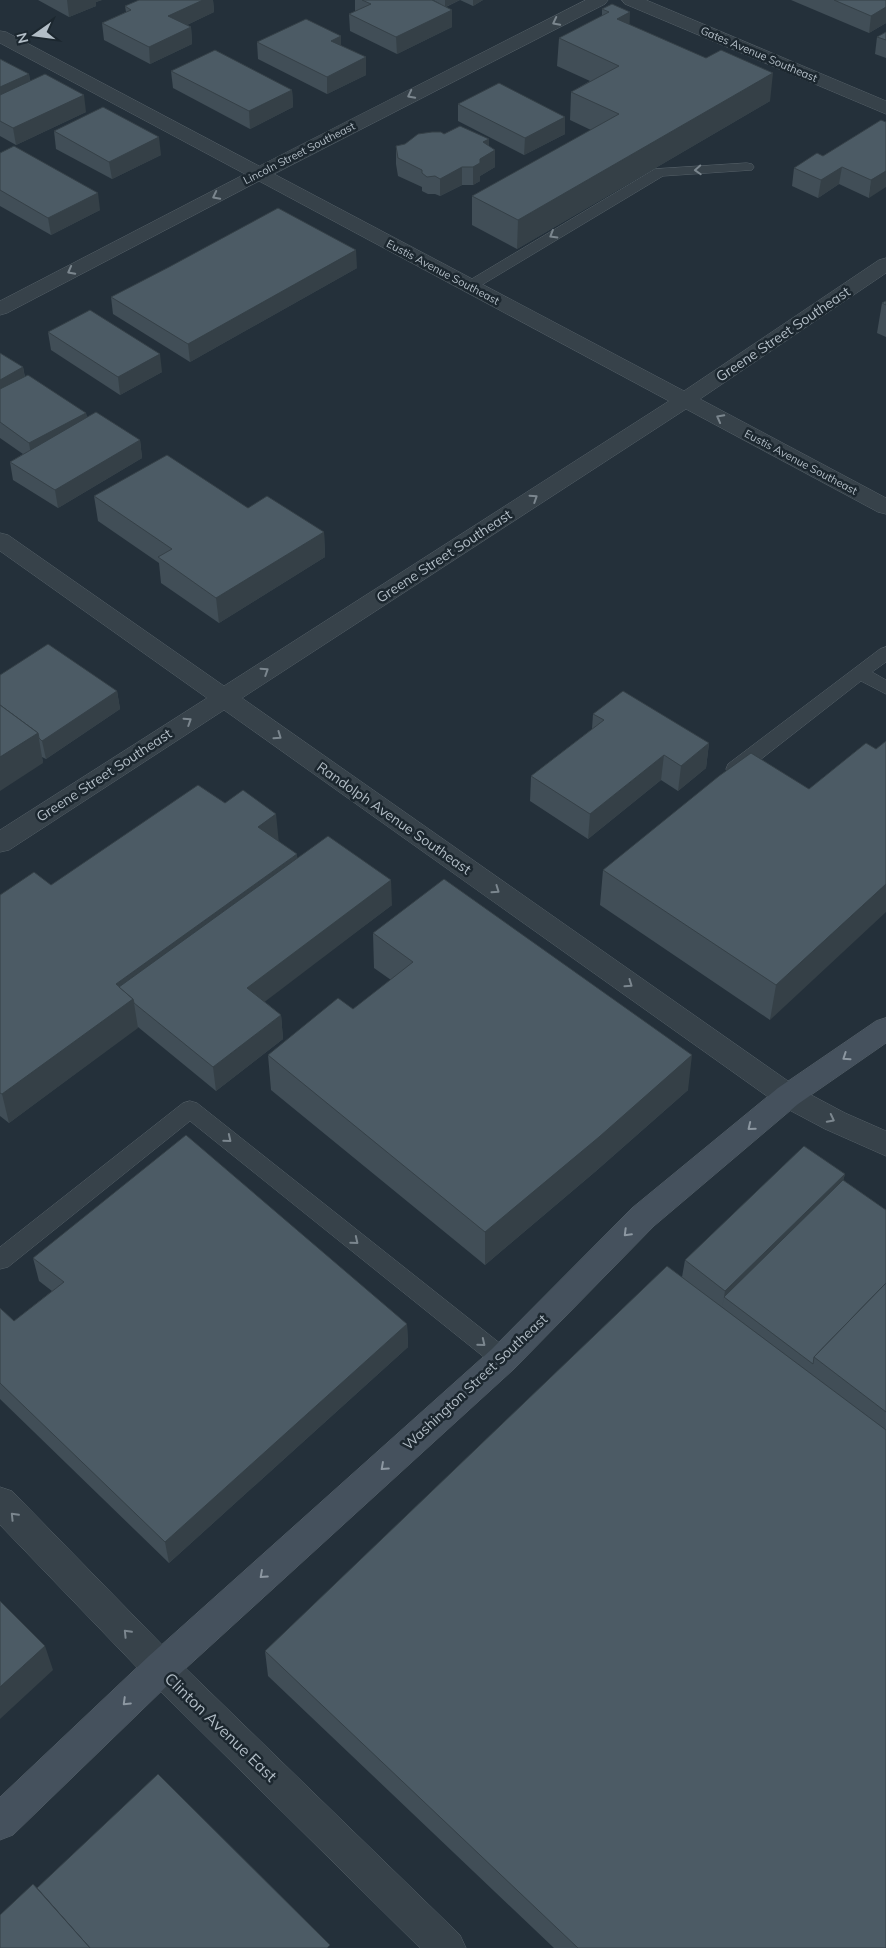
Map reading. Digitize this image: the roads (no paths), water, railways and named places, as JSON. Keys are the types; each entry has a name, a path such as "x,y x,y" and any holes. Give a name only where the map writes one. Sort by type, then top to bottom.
{"main road":[{"name":"Washington Street Southeast","path":"0,1822 160,1668 503,1359 643,1217 788,1096 886,1029"}],"street":[{"name":"Lincoln Street Southeast","path":"0,309 599,0"},
{"name":"Gates Avenue Southeast","path":"631,0 886,108"},
{"name":"Eustis Avenue Southeast","path":"0,36 886,508"},
{"name":"Greene Street Southeast","path":"0,843 685,400 886,264"},
{"name":"Randolph Avenue Southeast","path":"0,540 788,1096 835,1121 886,1144"},
{"name":"Clinton Avenue East","path":"0,1502 160,1668 447,1948"}],"lane":[{"path":"470,286 660,172 747,167"},
{"path":"735,769 886,653"},
{"path":"860,673 886,688"},
{"path":"0,1260 190,1109 503,1359"}]}
